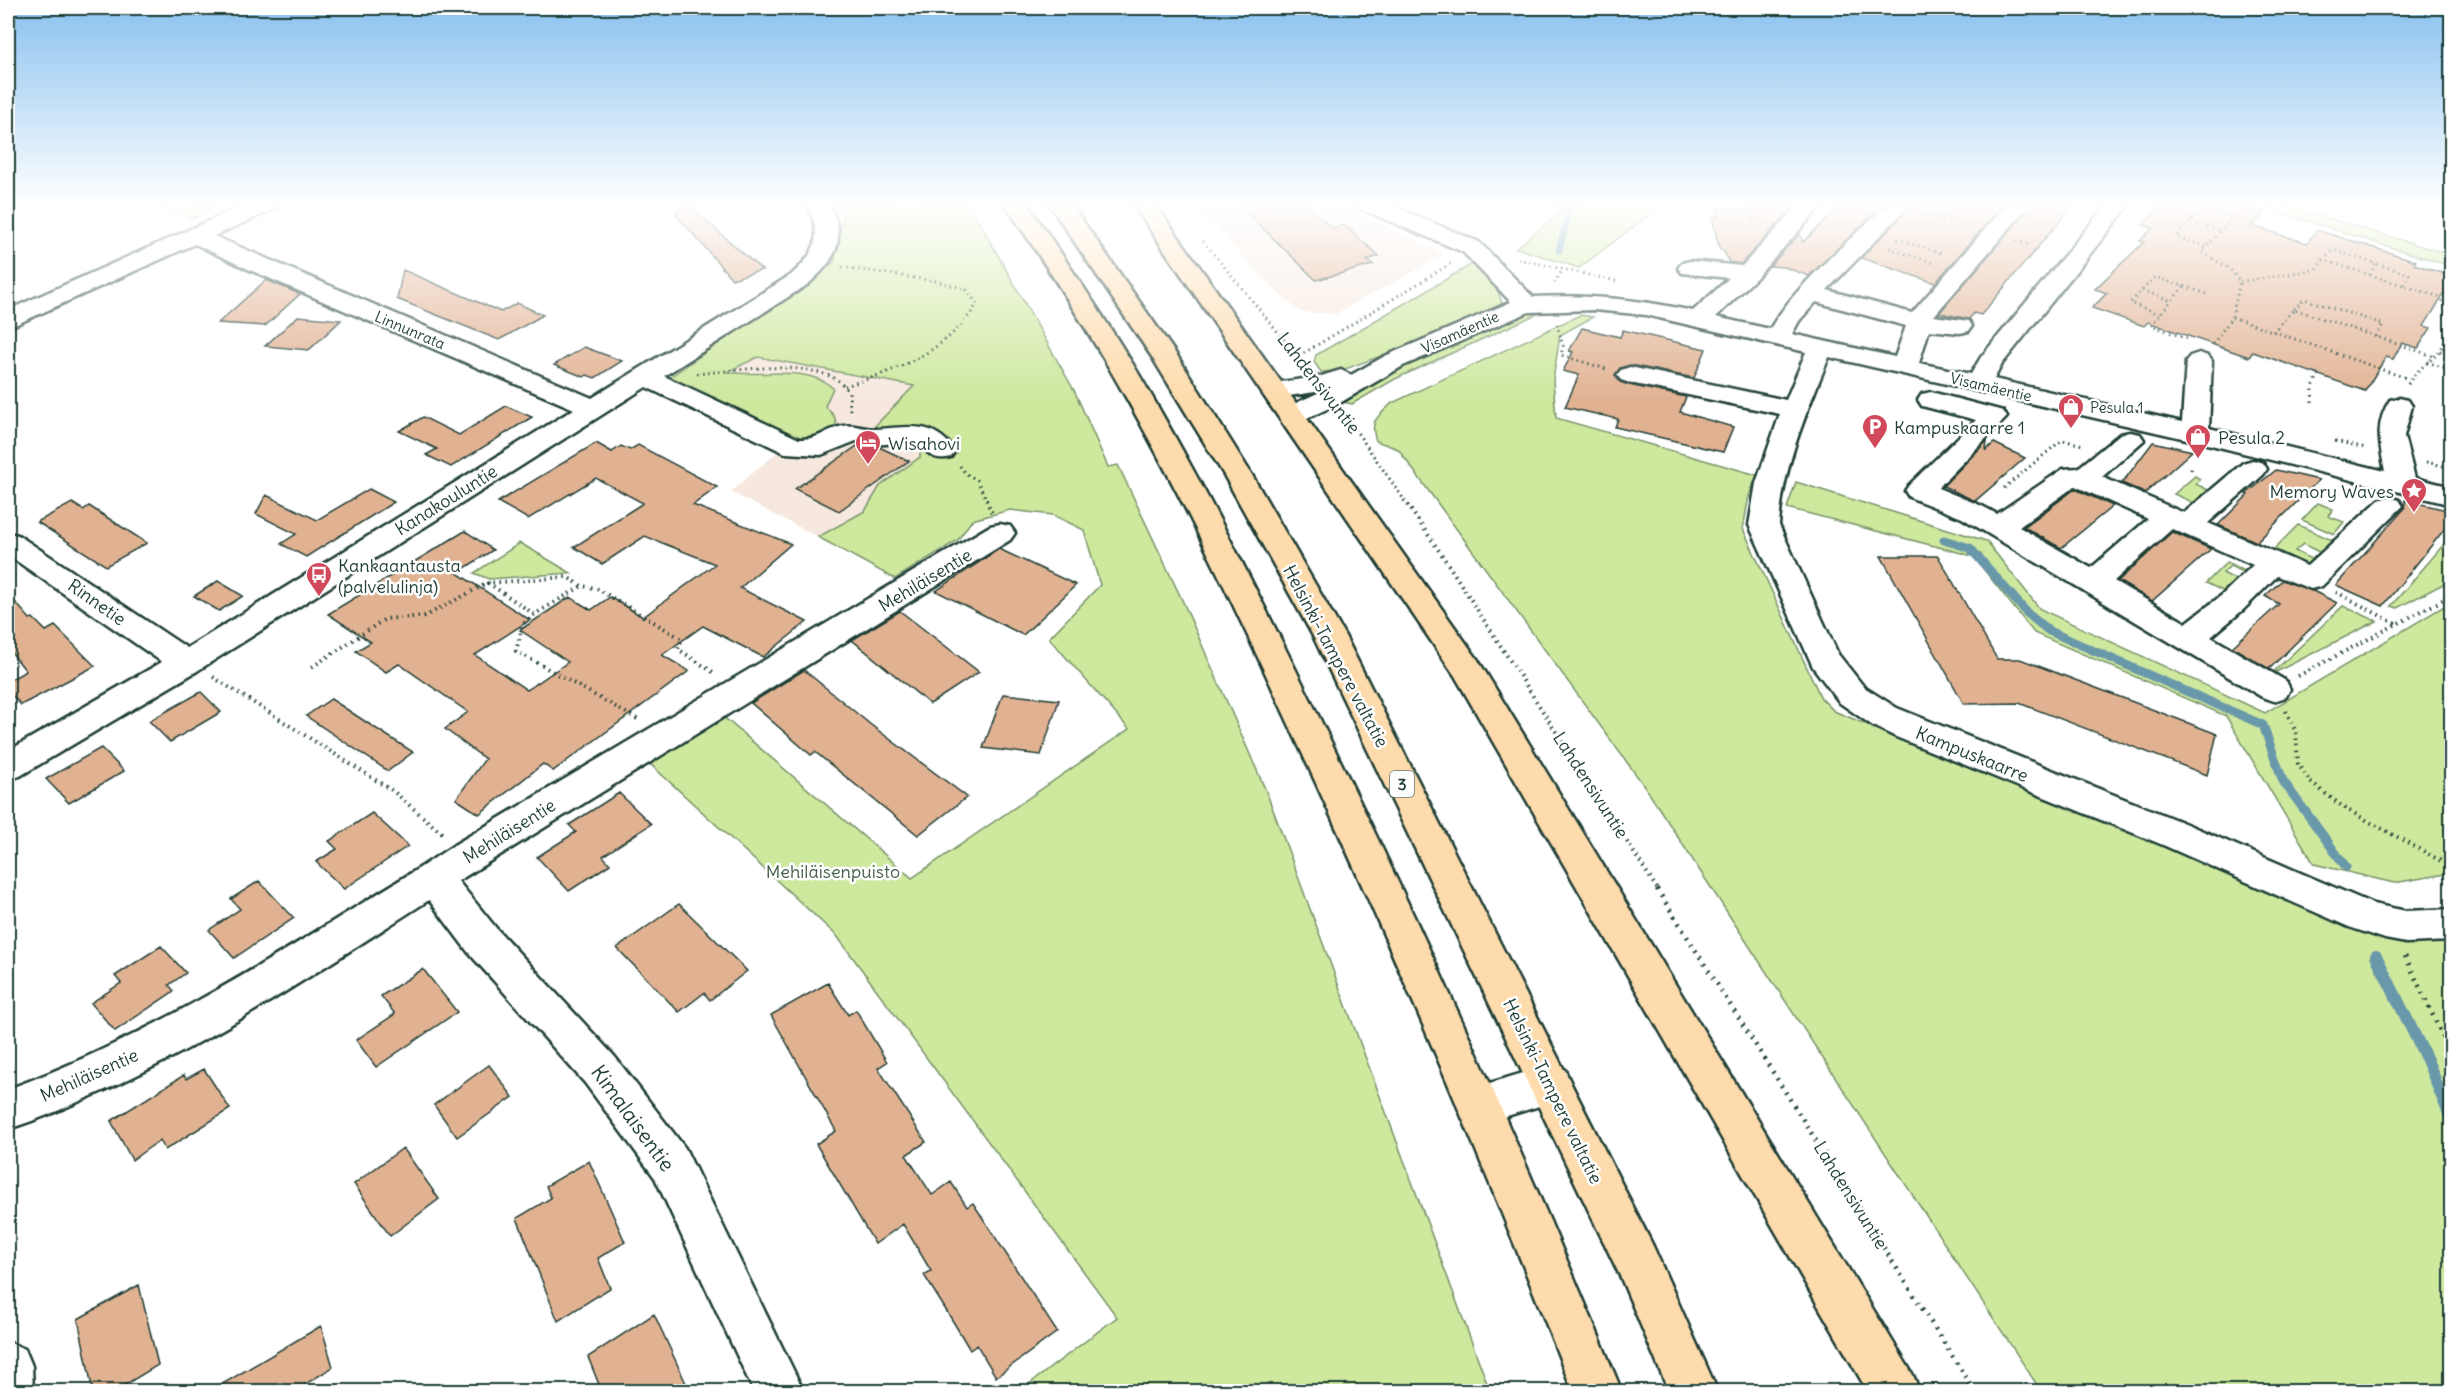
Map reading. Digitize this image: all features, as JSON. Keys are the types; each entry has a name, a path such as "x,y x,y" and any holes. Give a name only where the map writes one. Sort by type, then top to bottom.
{"main road":[{"path":"1060,269 1121,366 1272,650 1391,904 1557,1288 1598,1392"},
{"name":"Helsinki-Tampere valtatie","path":"1105,269 1214,435 1329,636 1637,1262 1694,1392"},
{"name":"Lahdensivuntie","path":"1189,269 1467,668 1896,1392"}],"street":[{"path":"8,319 119,269"},
{"name":"Linnunrata","path":"268,269 594,408"},
{"name":"Kanakouluntie","path":"8,767 186,663 594,408 648,378 769,301 810,269"},
{"name":"Visamäentie","path":"1493,269 1527,305"},
{"path":"1705,269 1748,273"},
{"path":"1697,321 1751,269"},
{"path":"1777,339 1789,318 1835,269"},
{"path":"1905,367 1918,322 1962,269"},
{"path":"1979,384 1990,362 2066,269"},
{"path":"1811,293 1918,322 1960,326"},
{"name":"Visamäentie","path":"1283,402 1324,391 1508,311 1527,305 1615,304 1646,308 2195,433 2396,495 2451,496"},
{"name":"Kampuskaarre","path":"1820,348 1775,469 1765,507 1764,525 1824,659 1852,695 1885,717 1908,728 2176,836 2392,927 2427,929 2451,925"},
{"path":"2195,433 2205,354"},
{"path":"1630,375 1796,410"},
{"path":"648,378 795,447 821,447 845,434 871,437 918,434 930,440 941,451"},
{"path":"1931,400 1994,417 1919,491 1972,512 1999,527 2188,639 2281,701"},
{"path":"1999,527 2073,475 2311,579 2396,495 2391,436 2399,406"},
{"path":"2082,478 2130,440"},
{"path":"2092,583 2253,469"},
{"name":"Mehiläisentie","path":"8,1109 50,1095 112,1068 212,1013 1000,532"},
{"name":"Rinnetie","path":"8,543 186,663"},
{"path":"2188,639 2233,602 2273,563"},
{"name":"Kimalaisentie","path":"451,867 482,940 600,1070 670,1163 780,1392"},
{"path":"1478,1105 1550,1084"},
{"path":"8,1366 9,1392"}],"path":[{"path":"844,387 877,378 923,354 951,335 977,304 966,289 860,269"},
{"name":"Lahdensivuntie","path":"1226,269 1350,420 1455,574 1975,1392"},
{"path":"1299,356 1441,269"},
{"path":"2230,269 2240,282"},
{"path":"2240,282 2314,269"},
{"path":"2354,269 2437,296 2447,305 2451,316 2440,351 2410,379 2399,406"},
{"path":"2370,274 2373,269"},
{"path":"2395,269 2409,274 2404,285"},
{"path":"2160,314 2130,303 2155,276 2208,294"},
{"path":"2184,286 2151,325 2205,354 2232,317 2240,282"},
{"path":"2142,290 2172,301"},
{"path":"2274,332 2304,298 2383,324 2376,337"},
{"path":"2294,309 2433,356"},
{"path":"2232,317 2410,379"},
{"path":"1556,322 1563,346 1561,355 1630,375"},
{"path":"2440,351 2451,352"},
{"path":"2427,362 2451,370"},
{"path":"648,378 785,369 823,373 844,387 852,406 845,434"},
{"path":"2312,402 2313,387 2318,375"},
{"path":"941,451 965,473 977,480 1000,532"},
{"path":"312,667 385,619 425,616 488,584 567,577 582,586 596,588 682,639 678,649 741,690"},
{"path":"2311,579 2398,625"},
{"path":"488,584 535,614"},
{"path":"582,586 535,614 523,624 516,651 667,735"},
{"path":"2451,595 2398,625 2281,701 2296,733 2299,767 2312,786 2367,822 2428,851 2451,867"},
{"path":"186,663 209,675 393,791 451,867"},
{"path":"2392,927 2451,1056"}],"shaded area":[{"path":"1255,269 1418,269 1335,314 1301,312 1280,295"},
{"path":"758,357 914,386 921,457 880,486 865,511 818,537 731,492 777,452 650,391 664,381 696,386"}],"green space":[{"name":"Mehiläisenpuisto","path":"824,269 1006,269 1075,392 1108,467 1118,465 1184,604 1266,791 1490,1391 1020,1391 1117,1317 837,936 647,761 720,714 912,878 1129,729 1049,638 1100,585 1084,530 1053,515 1010,510 972,520 958,540 895,579 818,537 865,511 880,486 920,457 920,449 873,428 914,386 758,357 727,372 796,374 809,376 833,388 825,406 836,420 835,431 819,437 790,438 664,381"},
{"path":"1463,269 1479,269 1498,291 1503,306 1440,334 1340,371 1321,372 1314,362 1316,355"},
{"path":"1532,308 1546,310 1395,379 1352,404 1339,401 1358,386"},
{"path":"1580,315 1593,317 1560,335 1553,380 1556,418 1757,475 1749,496 1743,529 1821,698 1834,711 2308,906 2451,940 2451,1391 2041,1391 1645,787 1398,449 1376,441 1374,424 1378,416 1392,403"},
{"path":"2195,476 2200,479 2196,484 2210,491 2194,503 2174,494"},
{"path":"1796,482 1986,541 2040,609 2265,713 2451,602 2451,873 2394,883 2314,864 2226,716 2034,633 1973,556 1787,508"},
{"path":"2318,503 2333,509 2328,516 2344,522 2334,534 2302,520"},
{"path":"2298,525 2332,540 2321,553 2303,544 2295,551 2313,560 2308,565 2274,549"},
{"path":"2451,536 2451,580 2397,608 2391,606"},
{"path":"520,543 571,573 489,579 474,573"},
{"path":"2227,562 2247,572 2246,574 2230,566 2223,573 2238,581 2227,593 2206,583"},
{"path":"2343,606 2377,621 2270,675"}],"building":[{"path":"724,269 762,270 732,279"},
{"path":"1305,269 1357,269 1316,280"},
{"path":"1790,269 1816,269 1809,276"},
{"path":"1894,269 1947,269 1935,283"},
{"path":"1977,269 2019,269 1981,315 1974,313 1969,319 1939,313"},
{"path":"2116,269 2430,269 2451,276 2451,283 2424,326 2431,328 2418,348 2402,343 2393,359 2386,357 2365,391 2253,352 2249,357 2148,322 2144,326 2092,308 2107,293 2095,289"},
{"path":"403,270 501,312 517,303 543,315 499,340 397,299"},
{"path":"266,280 300,294 265,326 218,323"},
{"path":"298,316 341,320 309,350 265,346"},
{"path":"1582,328 1620,337 1623,330 1706,349 1694,378 1630,365 1620,368 1615,375 1620,382 1629,385 1686,397 1680,412 1733,427 1723,452 1615,427 1618,419 1565,407 1579,375 1563,371 1573,352 1569,351"},
{"path":"584,347 622,361 595,378 587,375 584,377 554,365"},
{"path":"506,406 532,417 451,467 426,455 437,449 399,431 423,417 459,435"},
{"path":"1987,441 1986,450 1994,443 2025,458 1975,501 1943,486"},
{"path":"2153,442 2192,451 2145,493 2122,483"},
{"path":"596,443 612,452 621,446 630,450 638,445 717,487 693,505 791,544 740,588 807,622 763,657 703,626 662,655 689,671 553,771 543,764 479,814 456,799 485,759 445,729 468,712 399,664 386,672 356,651 371,642 328,614 465,531 493,550 457,573 530,620 475,655 527,690 568,662 520,630 570,597 591,610 610,597 643,617 715,564 645,536 602,564 574,547 643,503 596,478 528,519 498,502"},
{"path":"860,444 879,447 909,461 839,511 795,489"},
{"path":"2276,470 2319,480 2257,542 2218,525 2248,495 2246,494"},
{"path":"369,489 394,502 306,557 281,544 296,534 256,514 266,495 317,520"},
{"path":"2075,489 2113,506 2061,548 2024,527"},
{"path":"2405,500 2451,511 2451,521 2383,606 2336,585 2405,508"},
{"path":"72,503 83,510 89,506 147,543 106,566 37,522"},
{"path":"2172,532 2211,549 2152,601 2118,581"},
{"path":"999,549 1076,585 1023,635 936,591"},
{"path":"1881,556 1938,556 1997,659 2020,659 2217,734 2207,775 2019,703 1964,704"},
{"path":"2282,580 2313,591 2337,603 2269,669 2232,647 2279,604 2265,596"},
{"path":"218,581 243,596 219,611 194,596"},
{"path":"8,594 30,619 33,618 46,631 55,626 95,666 21,705 8,691 8,681 26,671 8,648"},
{"path":"900,611 979,672 930,704 852,640"},
{"path":"804,670 871,725 967,797 918,835 815,752 811,755 751,703"},
{"path":"201,692 221,712 170,742 149,721"},
{"path":"1003,694 1059,700 1041,755 983,748"},
{"path":"331,699 413,752 388,771 306,716"},
{"path":"101,748 124,771 69,803 46,779"},
{"path":"619,793 651,824 603,856 610,864 569,891 537,857 576,832 569,825"},
{"path":"372,813 408,846 344,889 316,862 337,849 329,841"},
{"path":"259,881 294,918 234,958 209,930 240,909 231,899"},
{"path":"679,904 747,971 710,1000 704,993 679,1012 617,948"},
{"path":"161,946 186,973 169,985 174,991 115,1031 91,1003 121,983 115,976"},
{"path":"423,969 457,1012 376,1067 356,1040 395,1014 381,996"},
{"path":"828,983 848,1015 856,1010 887,1062 878,1068 926,1142 906,1155 932,1195 951,1182 967,1207 973,1203 1057,1332 996,1377 977,1345 970,1350 924,1275 931,1271 903,1224 875,1244 816,1144 836,1131 771,1015"},
{"path":"489,1065 513,1097 457,1137 434,1105"},
{"path":"204,1069 230,1109 165,1150 160,1140 132,1160 111,1121 184,1075 186,1079"},
{"path":"403,1148 439,1199 390,1236 354,1184"},
{"path":"589,1161 625,1242 598,1258 610,1288 558,1321 517,1218 551,1198 546,1186"},
{"path":"139,1285 158,1365 113,1392 93,1392 78,1319"},
{"path":"654,1314 690,1392 602,1392 588,1357"},
{"path":"321,1326 333,1367 293,1392 209,1392"}],"waterway":[{"path":"1944,540 1970,548 2028,614 2049,631 2263,725 2283,781 2346,867"},
{"path":"2376,956 2427,1060 2452,1121"}],"place":[{"name":"Pesula 1","path":"2071,430"},
{"name":"Kampuskaarre 1","path":"1875,450"},
{"name":"Pesula 2","path":"2198,460"},
{"name":"Wisahovi","path":"868,466"},
{"name":"Memory Waves","path":"2414,514"},
{"name":"Kankaantausta (palvelulinja)","path":"319,598"}]}
